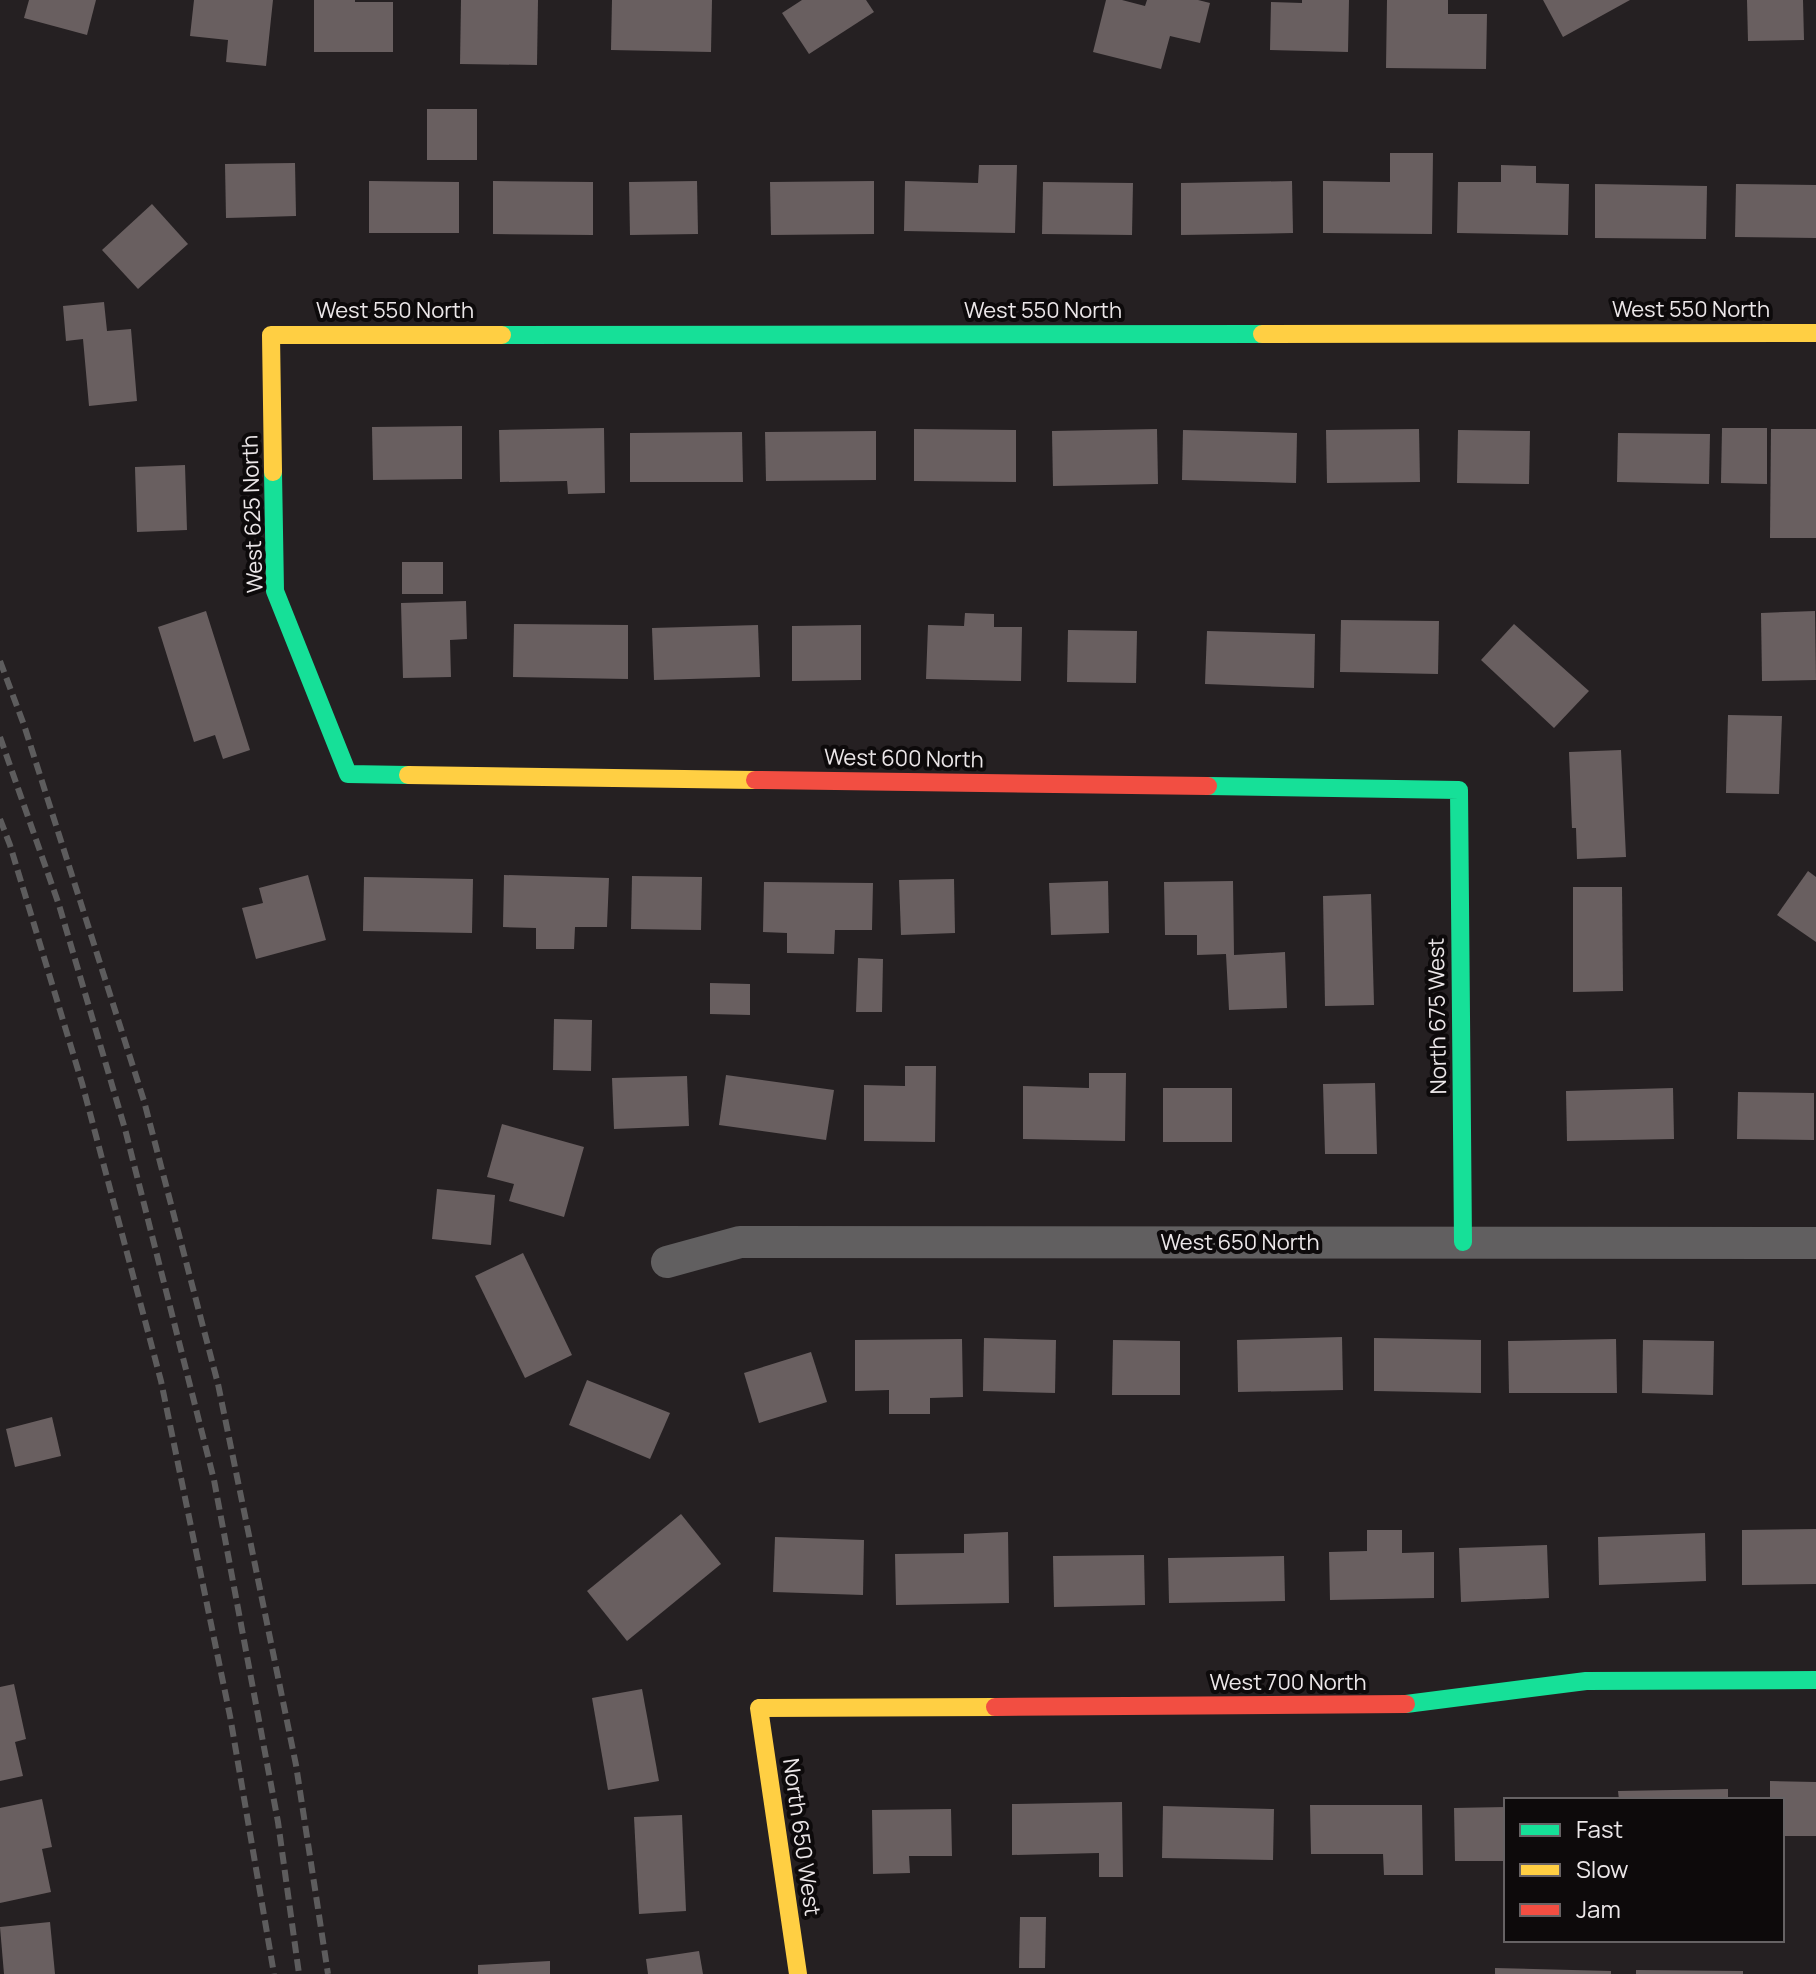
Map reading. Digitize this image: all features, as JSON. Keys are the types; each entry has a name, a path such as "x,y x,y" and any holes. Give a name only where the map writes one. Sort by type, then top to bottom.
{"street":[{"name":"West 550 North","path":"271,335 1816,333"},
{"name":"West 625 North","path":"271,335 275,591 348,774"},
{"name":"West 600 North","path":"348,774 1459,790"},
{"name":"North 675 West","path":"1459,790 1463,1242"},
{"name":"West 650 North","path":"667,1262 740,1242 1816,1243"},
{"name":"West 700 North","path":"759,1708 1398,1705 1586,1681 1816,1680"},
{"name":"North 650 West","path":"759,1708 798,1974"}],"building":[{"path":"29,0 96,0 87,35 24,18"},
{"path":"194,0 273,0 266,66 226,62 228,40 190,36"},
{"path":"314,0 393,2 393,52 314,52"},
{"path":"461,0 538,0 537,65 460,64"},
{"path":"612,0 712,0 711,52 611,50"},
{"path":"802,0 866,0 874,12 809,54 782,13"},
{"path":"1106,0 1122,0 1145,6 1147,0 1198,0 1210,3 1200,43 1170,36 1161,69 1093,52"},
{"path":"1302,0 1349,0 1348,52 1270,50 1271,2 1302,3"},
{"path":"1387,0 1448,0 1448,14 1487,14 1486,69 1386,68"},
{"path":"1543,0 1630,0 1563,37"},
{"path":"1747,0 1803,0 1804,40 1748,41"},
{"path":"427,109 477,109 477,160 427,160"},
{"path":"1390,153 1433,153 1432,234 1323,233 1323,181 1390,182"},
{"path":"295,163 296,216 226,218 225,164"},
{"path":"979,165 1017,165 1015,233 904,231 905,181 978,183"},
{"path":"1501,165 1536,166 1536,183 1569,184 1568,235 1457,233 1458,182 1501,182"},
{"path":"369,181 459,182 459,233 369,233"},
{"path":"493,181 593,182 593,235 493,234"},
{"path":"697,181 698,234 630,235 629,182"},
{"path":"874,181 874,234 771,235 770,182"},
{"path":"1292,181 1293,233 1181,235 1181,183"},
{"path":"1043,182 1133,183 1132,235 1042,234"},
{"path":"1595,184 1707,186 1706,239 1595,238"},
{"path":"1736,184 1816,185 1816,238 1735,237"},
{"path":"152,204 188,244 138,289 102,250"},
{"path":"104,302 107,331 131,329 137,401 89,406 83,339 66,341 63,306"},
{"path":"462,426 462,479 373,480 372,427"},
{"path":"604,428 605,493 568,494 567,481 500,482 499,430"},
{"path":"1722,428 1767,428 1767,484 1721,483"},
{"path":"914,429 1016,430 1016,482 914,481"},
{"path":"1157,429 1158,484 1053,486 1052,431"},
{"path":"1419,429 1420,482 1327,483 1326,430"},
{"path":"1771,429 1816,429 1816,538 1770,538"},
{"path":"1183,430 1297,433 1296,483 1182,480"},
{"path":"1458,430 1530,431 1529,484 1457,483"},
{"path":"876,431 876,480 766,481 765,432"},
{"path":"742,432 743,482 630,482 630,433"},
{"path":"1618,433 1710,434 1709,484 1617,482"},
{"path":"185,465 187,530 137,532 135,467"},
{"path":"402,562 443,562 443,594 402,594"},
{"path":"466,601 467,639 450,640 451,677 403,678 401,603"},
{"path":"206,611 250,750 223,759 215,735 194,742 158,627"},
{"path":"1815,611 1816,680 1762,681 1761,613"},
{"path":"965,613 994,614 994,627 1022,627 1021,681 926,679 928,625 964,626"},
{"path":"1341,620 1439,621 1438,674 1340,672"},
{"path":"514,624 628,625 628,679 513,677"},
{"path":"1514,624 1589,691 1554,728 1481,660"},
{"path":"758,625 760,677 654,680 652,628"},
{"path":"861,625 861,680 792,681 792,626"},
{"path":"1068,630 1137,631 1136,683 1067,682"},
{"path":"1207,631 1315,634 1314,688 1205,684"},
{"path":"1728,715 1782,716 1779,794 1726,793"},
{"path":"1621,750 1626,857 1577,859 1576,828 1572,828 1569,752"},
{"path":"1808,871 1816,877 1816,942 1777,915"},
{"path":"308,875 326,940 256,959 242,908 263,903 259,888"},
{"path":"504,875 609,878 607,927 575,927 574,949 536,949 536,928 503,927"},
{"path":"632,876 702,877 701,930 631,929"},
{"path":"364,877 473,879 472,933 363,931"},
{"path":"954,879 955,933 901,935 899,880"},
{"path":"1108,881 1109,933 1051,935 1049,883"},
{"path":"1233,881 1234,955 1285,952 1287,1008 1229,1010 1226,954 1197,955 1197,935 1165,935 1164,882"},
{"path":"764,882 873,883 872,930 835,930 834,954 787,953 787,933 763,932"},
{"path":"1573,887 1622,887 1623,991 1573,992"},
{"path":"1371,894 1374,1005 1325,1006 1323,896"},
{"path":"858,958 883,959 882,1012 856,1012"},
{"path":"710,983 750,984 750,1015 710,1014"},
{"path":"554,1019 592,1020 591,1071 553,1070"},
{"path":"905,1066 936,1066 935,1142 864,1141 864,1085 905,1086"},
{"path":"1089,1073 1126,1073 1125,1141 1023,1139 1023,1086 1089,1088"},
{"path":"726,1075 834,1090 826,1140 719,1125"},
{"path":"687,1076 689,1126 614,1129 612,1078"},
{"path":"1375,1083 1377,1154 1325,1154 1323,1084"},
{"path":"1163,1088 1232,1088 1232,1142 1163,1142"},
{"path":"1673,1088 1674,1139 1567,1141 1566,1091"},
{"path":"1738,1092 1814,1093 1814,1140 1737,1139"},
{"path":"502,1124 584,1147 564,1217 509,1201 514,1184 487,1177"},
{"path":"437,1189 495,1195 491,1245 432,1239"},
{"path":"523,1253 572,1355 525,1378 475,1276"},
{"path":"1342,1337 1343,1390 1238,1392 1237,1340"},
{"path":"984,1338 1056,1340 1055,1393 983,1391"},
{"path":"1374,1338 1481,1340 1481,1393 1374,1391"},
{"path":"962,1339 963,1397 930,1398 930,1414 889,1414 889,1390 855,1391 855,1340"},
{"path":"1616,1339 1617,1393 1509,1393 1508,1341"},
{"path":"1113,1340 1180,1341 1180,1395 1112,1395"},
{"path":"1643,1340 1714,1341 1713,1395 1642,1393"},
{"path":"811,1352 827,1402 759,1423 744,1373"},
{"path":"587,1380 670,1413 650,1459 569,1425"},
{"path":"52,1417 61,1456 15,1467 6,1429"},
{"path":"681,1514 721,1564 627,1641 587,1591"},
{"path":"1816,1529 1816,1584 1742,1585 1742,1530"},
{"path":"1367,1530 1402,1530 1402,1553 1434,1552 1434,1598 1330,1600 1329,1552 1367,1551"},
{"path":"1008,1532 1009,1603 896,1605 895,1554 964,1553 964,1534"},
{"path":"1705,1533 1706,1581 1599,1585 1598,1537"},
{"path":"775,1537 864,1540 863,1595 773,1592"},
{"path":"1547,1545 1549,1598 1461,1602 1459,1548"},
{"path":"1144,1555 1145,1605 1054,1607 1053,1556"},
{"path":"1284,1556 1285,1601 1169,1603 1168,1558"},
{"path":"14,1684 26,1739 15,1742 23,1776 0,1781 0,1687"},
{"path":"642,1689 659,1781 608,1790 592,1698"},
{"path":"1770,1781 1816,1782 1816,1836 1784,1836 1784,1798 1770,1798"},
{"path":"1728,1789 1728,1798 1619,1798 1618,1791"},
{"path":"42,1799 52,1847 42,1849 51,1892 0,1903 0,1808"},
{"path":"1122,1802 1123,1877 1099,1877 1099,1853 1012,1855 1012,1804"},
{"path":"1310,1805 1422,1805 1423,1875 1384,1875 1383,1854 1311,1854"},
{"path":"1163,1806 1274,1809 1273,1860 1162,1858"},
{"path":"1504,1807 1504,1861 1455,1861 1454,1808"},
{"path":"951,1809 952,1856 909,1856 910,1873 873,1874 872,1810"},
{"path":"682,1815 686,1911 639,1914 634,1817"},
{"path":"1020,1917 1046,1917 1045,1968 1019,1968"},
{"path":"50,1922 55,1974 4,1974 0,1927"},
{"path":"699,1951 703,1974 648,1974 646,1959"},
{"path":"550,1961 550,1974 478,1974 478,1965"},
{"path":"1495,1968 1611,1971 1611,1974 1495,1974"},
{"path":"1636,1970 1743,1971 1743,1974 1636,1974"}],"railway":[{"path":"0,661 24,725 144,1101 218,1384 296,1765 328,1974"},
{"path":"0,737 59,905 125,1129 214,1480 278,1822 299,1974"},
{"path":"0,819 82,1083 161,1381 230,1716 274,1974"}],"traffic: fast":[{"path":"502,335 1262,334"},
{"path":"273,472 275,591 348,774 408,775"},
{"path":"1208,786 1459,790 1463,1242"},
{"path":"1406,1704 1586,1681 1816,1680"}],"traffic: slow":[{"path":"1262,334 1816,333"},
{"path":"273,472 271,335 502,335"},
{"path":"408,775 755,780"},
{"path":"798,1974 759,1708 995,1707"}],"traffic: jam":[{"path":"755,780 1208,786"},
{"path":"995,1707 1406,1704"}]}
